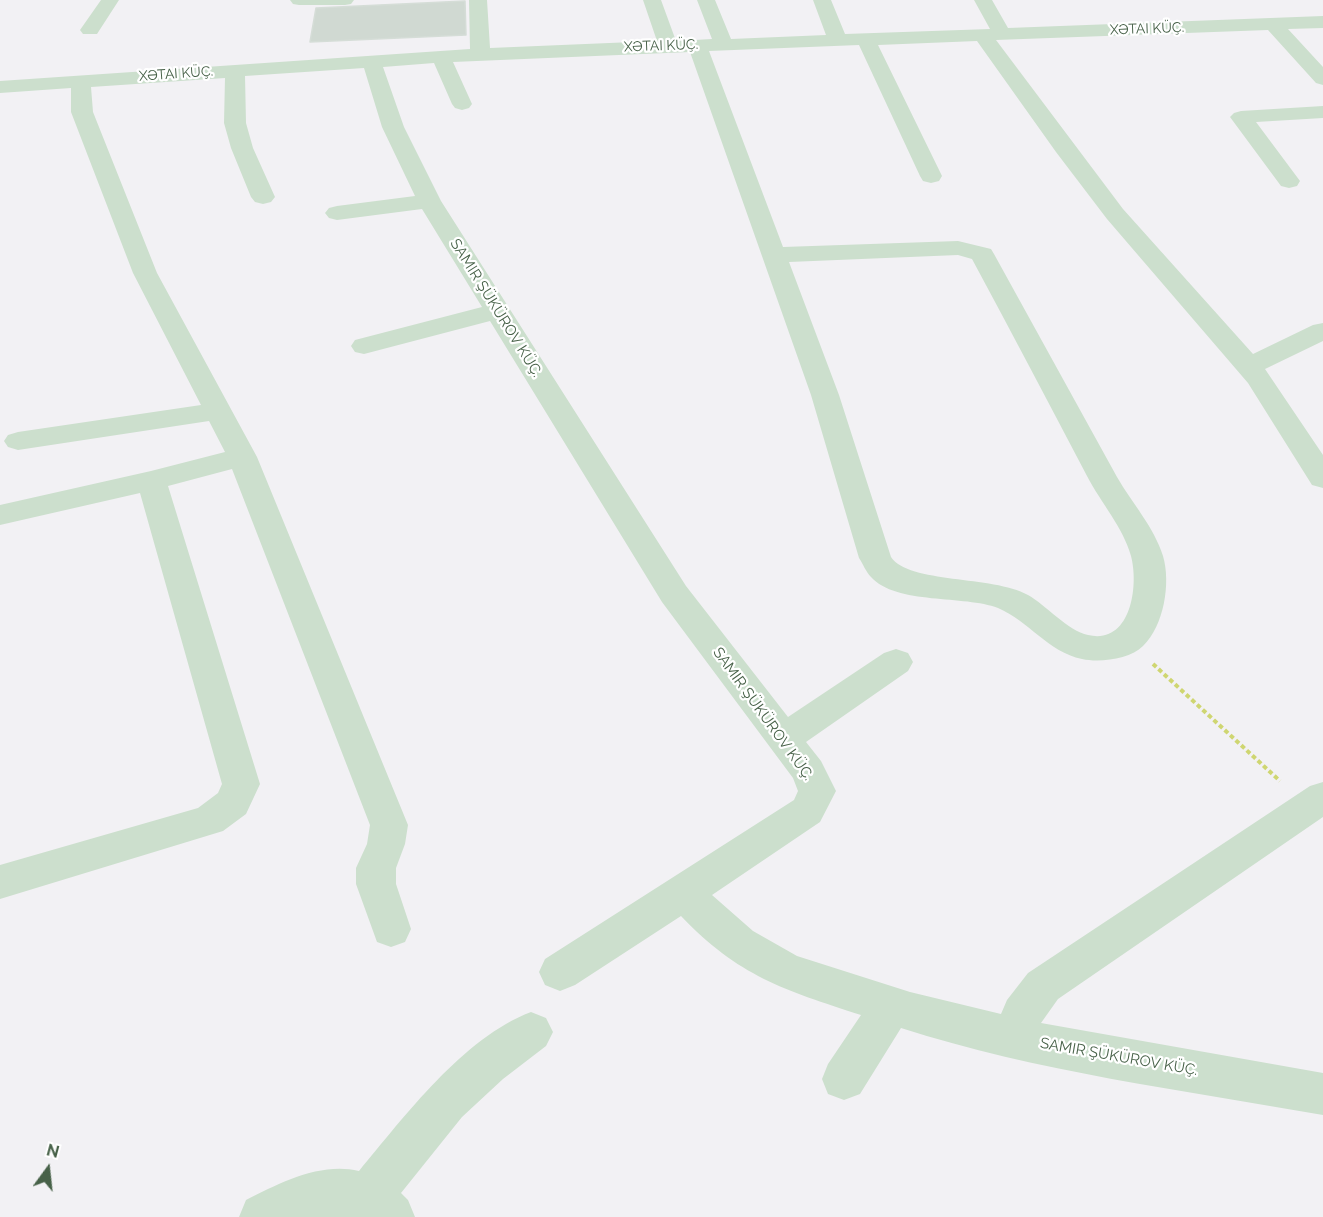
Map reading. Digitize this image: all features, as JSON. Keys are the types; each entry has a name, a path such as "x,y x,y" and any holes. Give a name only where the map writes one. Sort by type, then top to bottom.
{"street":[{"path":"90,30 110,0 127,0"},
{"path":"299,0 345,0"},
{"path":"478,0 480,54"},
{"path":"652,0 668,46"},
{"path":"706,0 710,44 775,255 825,394 874,558 884,572 914,583 1001,596 1023,607 1072,644 1087,650 1107,649 1128,641 1142,620 1150,592 1147,555 1112,496 982,254 958,248 775,255"},
{"path":"822,0 837,39"},
{"path":"983,0 992,34 1045,123 1155,262 1205,314 1249,366 1268,391 1323,478"},
{"name":"XƏTAI KÜÇ.","path":"0,87 480,54 1323,22"},
{"path":"1273,24 1323,79"},
{"path":"865,38 932,177"},
{"path":"441,56 462,104"},
{"name":"SAMIR ŞÜKÜROV KÜÇ.","path":"371,60 393,127 429,201 674,594 808,771 817,791 807,811 684,893 720,930 759,958 778,967 891,1006 1016,1038 1323,1094"},
{"path":"235,70 235,123 242,148 263,197"},
{"path":"81,81 82,112 145,273 242,457 389,825 386,844 376,868 376,884 391,929"},
{"path":"1289,181 1241,117 1323,112"},
{"path":"337,213 429,201"},
{"path":"364,346 497,311"},
{"path":"1249,366 1322,331"},
{"path":"18,441 218,411"},
{"path":"0,514 151,481 242,457"},
{"path":"0,882 210,820 233,803 242,784 151,481"},
{"path":"783,739 896,662"},
{"path":"1016,1038 1022,1014 1043,986 1316,802"},
{"path":"561,972 684,893"},
{"path":"844,1079 891,1006"},
{"path":"263,1217 290,1202 330,1192 380,1207 446,1102 487,1064 531,1032"}],"path":[{"path":"1128,641 1316,802"}],"building":[{"path":"465,1 466,35 310,42 316,8"}]}
